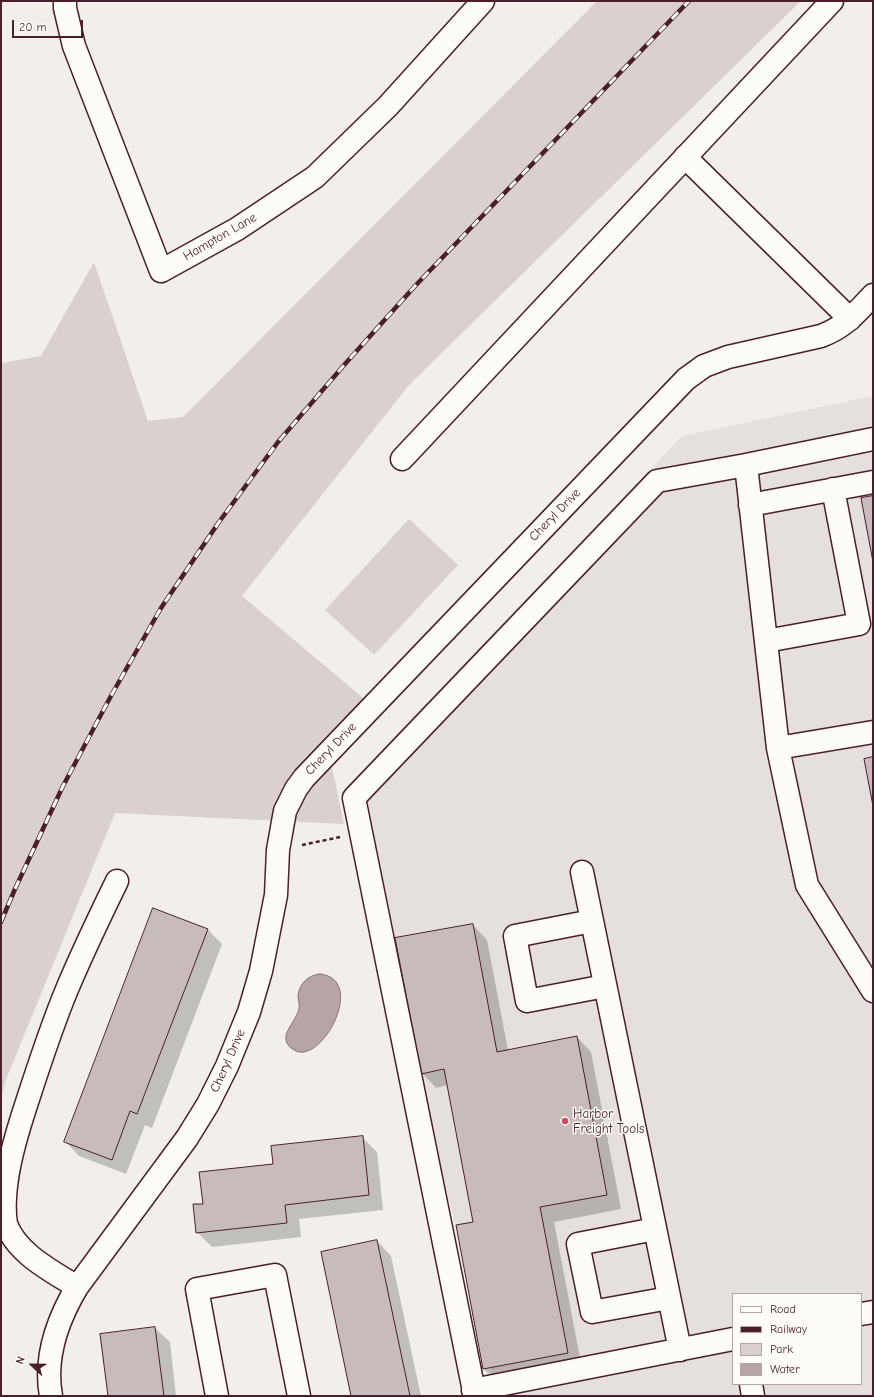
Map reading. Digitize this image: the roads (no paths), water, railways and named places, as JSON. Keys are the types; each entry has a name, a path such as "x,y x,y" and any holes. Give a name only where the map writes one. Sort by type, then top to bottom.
{"street":[{"name":"Hampton Lane","path":"65,1 65,8 74,46 161,271 237,229 315,177 388,106 483,1"},
{"path":"402,458 832,1"},
{"path":"685,157 850,319"},
{"name":"Cheryl Drive","path":"50,1396 49,1363 61,1318 77,1287 187,1138 208,1104 227,1066 249,1012 261,970 276,895 278,850 285,811 290,799 304,778 686,379 704,366 728,357 821,336 832,331 850,319 872,297"},
{"path":"732,1339 680,1350 531,1387 474,1393 354,798 657,481 746,465 873,439"},
{"path":"746,465 778,748 807,885 873,992"},
{"path":"750,505 873,482"},
{"path":"766,642 858,624 833,489"},
{"path":"778,748 873,732"},
{"path":"582,872 680,1350"},
{"path":"77,1287 34,1258 15,1241 10,1233 4,1217 1,1200 2,1188 8,1160 54,1020 79,960 117,881"},
{"path":"592,921 515,936 527,1001 605,986"},
{"path":"655,1229 578,1244 590,1304 592,1312 669,1298"},
{"path":"217,1396 197,1289 274,1274 299,1396"},
{"path":"862,1314 873,1312"},
{"path":"751,1385 753,1396"}],"water":[{"path":"320,974 334,979 340,990 340,1005 335,1020 327,1035 316,1046 305,1052 294,1050 288,1045 286,1035 299,1008 298,996 300,988 308,978"}],"railway":[{"path":"1,922 63,786 112,694 161,608 219,522 278,442 416,285 689,1"}],"place":[{"name":"Harbor Freight Tools","path":"565,1121"}]}
